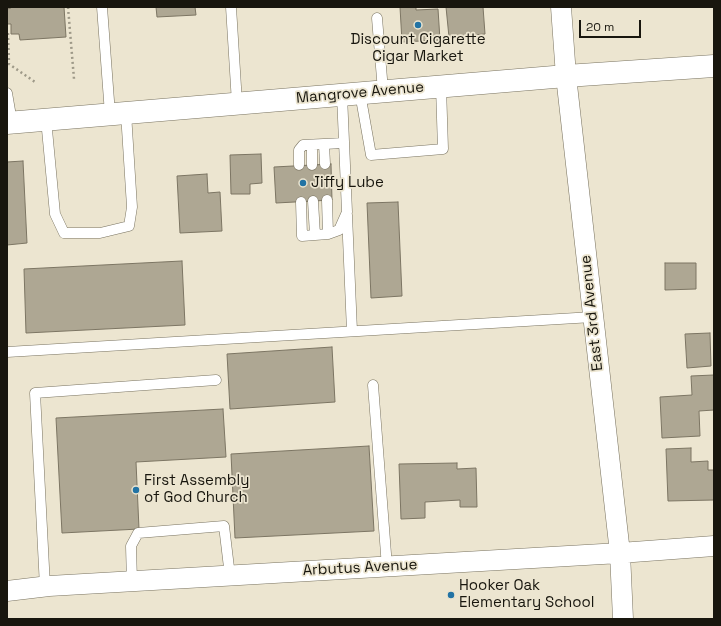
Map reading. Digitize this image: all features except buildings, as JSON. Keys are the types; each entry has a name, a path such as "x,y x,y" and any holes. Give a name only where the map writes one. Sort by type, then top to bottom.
{"street":[{"name":"East 3rd Avenue","path":"561,7 566,76 620,553 624,619"},
{"name":"Mangrove Avenue","path":"9,122 566,76 714,66"},
{"name":"Arbutus Avenue","path":"7,591 45,587 620,553 714,546"}],"lane":[{"path":"46,119 55,214 64,232 100,234 128,226 132,207 102,7"},
{"path":"231,7 237,103"},
{"path":"377,18 383,92"},
{"path":"351,94 371,155 443,150 441,87"},
{"path":"7,93 9,122"},
{"path":"351,94 344,143 352,331"},
{"path":"299,165 299,150 303,145 344,143"},
{"path":"324,144 325,164"},
{"path":"312,145 312,165"},
{"path":"327,200 328,234"},
{"path":"313,201 315,235"},
{"path":"301,202 302,236 328,234 339,230 347,212"},
{"path":"7,352 593,317"},
{"path":"45,587 35,393 216,380"},
{"path":"373,385 387,567"},
{"path":"132,582 131,546 138,533 224,526 230,576"}],"path":[{"path":"68,7 74,79"},
{"path":"8,33 10,64 35,82"}],"place":[{"name":"Discount Cigarette Cigar Market","path":"418,25"},
{"name":"Jiffy Lube","path":"303,183"},
{"name":"First Assembly of God Church","path":"136,490"},
{"name":"Hooker Oak Elementary School","path":"451,595"}]}
